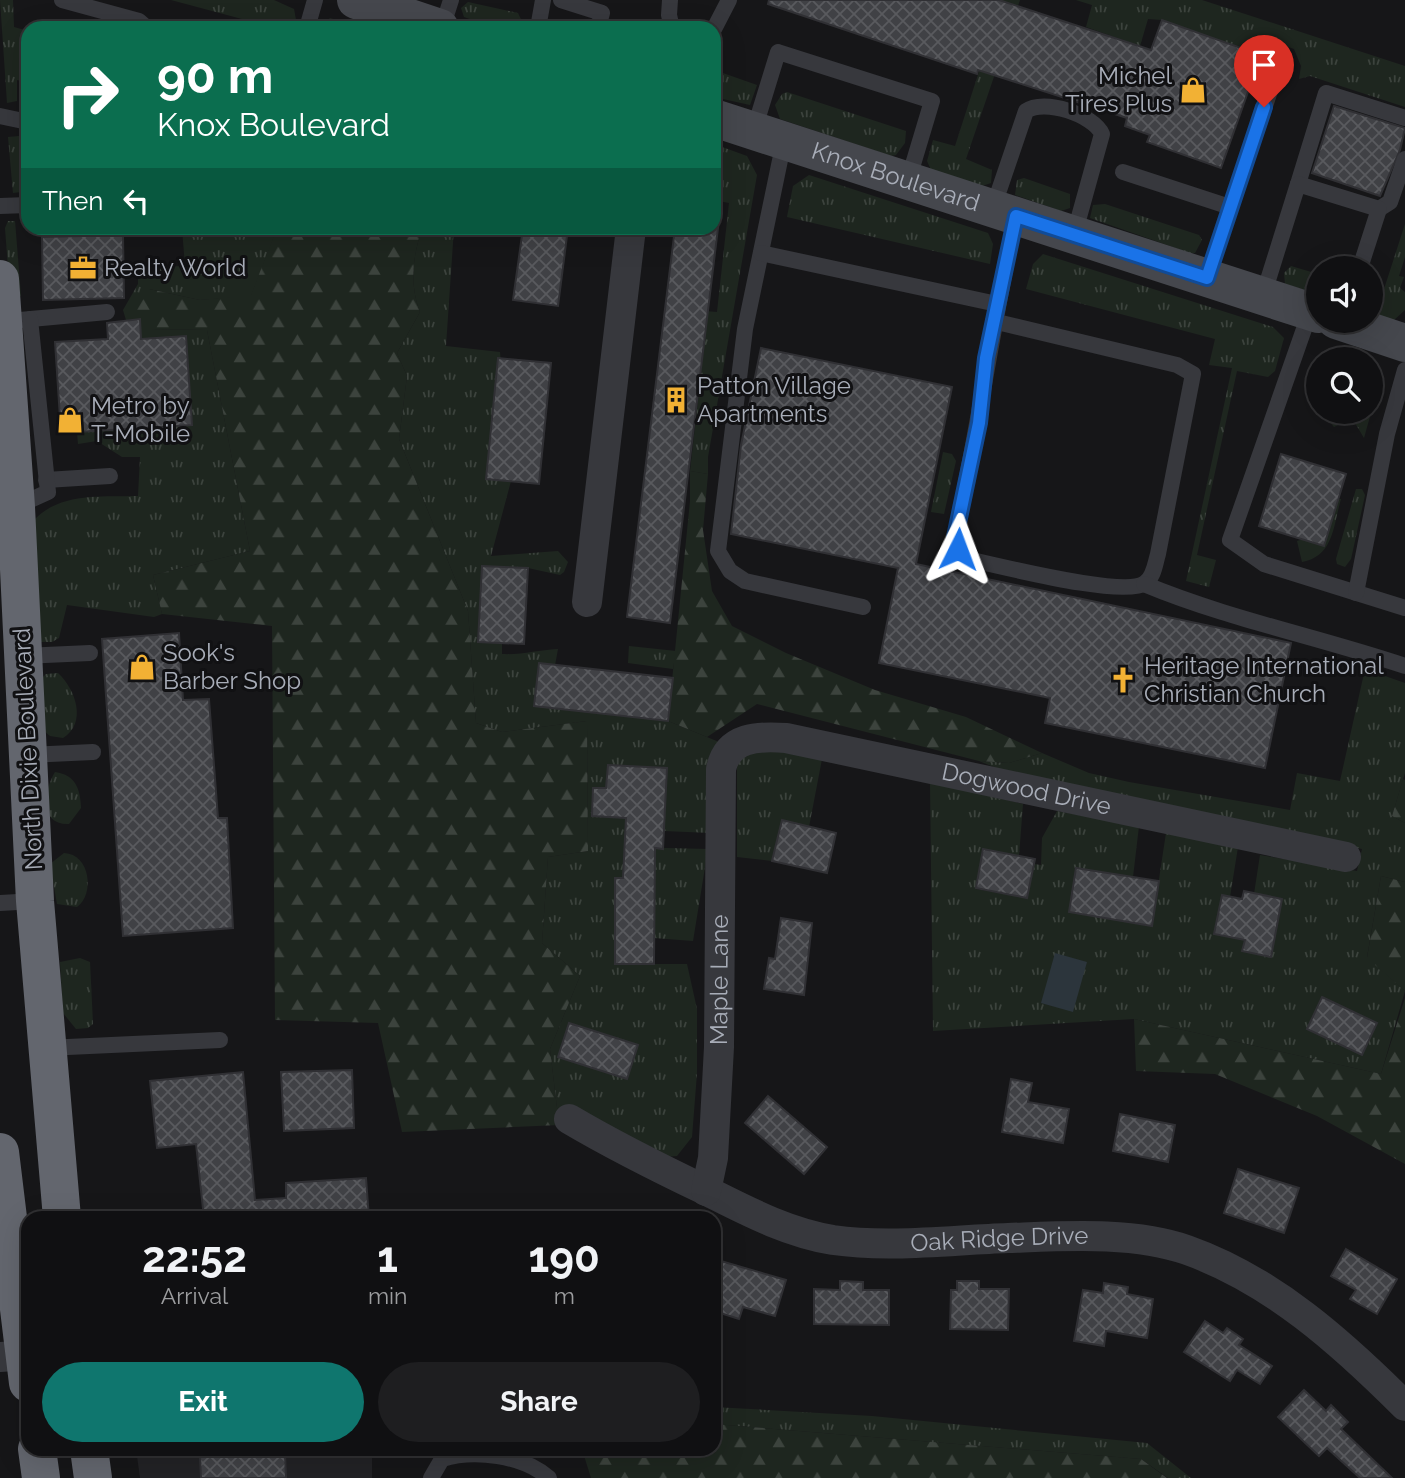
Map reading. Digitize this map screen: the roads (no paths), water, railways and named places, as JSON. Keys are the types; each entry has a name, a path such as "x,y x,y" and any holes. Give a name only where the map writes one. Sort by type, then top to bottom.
{"highway":[{"name":"North Dixie Boulevard","path":"0,279 11,321 18,449 8,507 23,656 28,755 18,902 46,1048 61,1211"},
{"path":"0,1152 2,1198 20,1362"},
{"path":"38,1456 41,1478"},
{"path":"90,1456 93,1478"}],"main road":[{"path":"356,0 420,21"},
{"name":"Knox Boulevard","path":"721,120 1306,310"},
{"name":"Knox Boulevard","path":"1375,333 1405,343"}],"street":[{"path":"587,602 630,235"},
{"name":"Dogwood Drive","path":"721,769 730,748 744,740 763,736 786,738 1346,857"},
{"name":"Maple Lane","path":"706,1191 713,1157 719,1047 721,769"},
{"name":"Oak Ridge Drive","path":"569,1119 778,1226 835,1240 896,1242 1057,1236 1122,1238 1185,1249 1243,1274 1270,1291 1323,1331 1405,1406"}],"lane":[{"path":"62,0 117,7 139,21"},
{"path":"309,21 315,0"},
{"path":"443,21 450,0"},
{"path":"539,21 543,0"},
{"path":"561,0 602,13 600,21"},
{"path":"670,0 670,21"},
{"path":"718,21 729,0"},
{"path":"863,607 745,581 730,571 718,551 745,329 761,253 778,52 932,101 908,181"},
{"path":"1207,278 1273,82"},
{"path":"1262,296 1326,93 1405,118"},
{"path":"993,321 1177,365 1193,374 1158,554 1152,577 1144,584 1119,589 976,561 958,549 955,537 979,423 993,321 997,304 1004,213 1026,111 1034,105 1048,106 1088,118 1098,124 1102,134 1073,235"},
{"path":"0,116 21,120"},
{"path":"1364,256 1379,209 1390,202 1405,159"},
{"path":"1123,172 1230,208"},
{"path":"1298,184 1379,209"},
{"path":"0,206 21,205"},
{"path":"761,253 997,304"},
{"path":"11,321 107,312"},
{"path":"1323,333 1230,540 1264,564 1405,608"},
{"path":"1356,593 1387,434 1405,370"},
{"path":"8,507 48,492 46,480 18,449"},
{"path":"46,480 110,477"},
{"path":"1144,584 1186,602 1336,643 1405,666"},
{"path":"23,656 90,653"},
{"path":"28,755 93,752"},
{"path":"46,1048 220,1041"},
{"path":"432,1478 442,1459 452,1456"},
{"path":"490,1456 538,1468 549,1478"}],"place":[{"name":"Michel Tires Plus","path":"1193,90"},
{"name":"Realty World","path":"83,268"},
{"name":"Patton Village Apartments","path":"676,400"},
{"name":"Metro by T-Mobile","path":"70,420"},
{"name":"Sook's Barber Shop","path":"142,667"},
{"name":"Heritage International Christian Church","path":"1123,680"}]}
